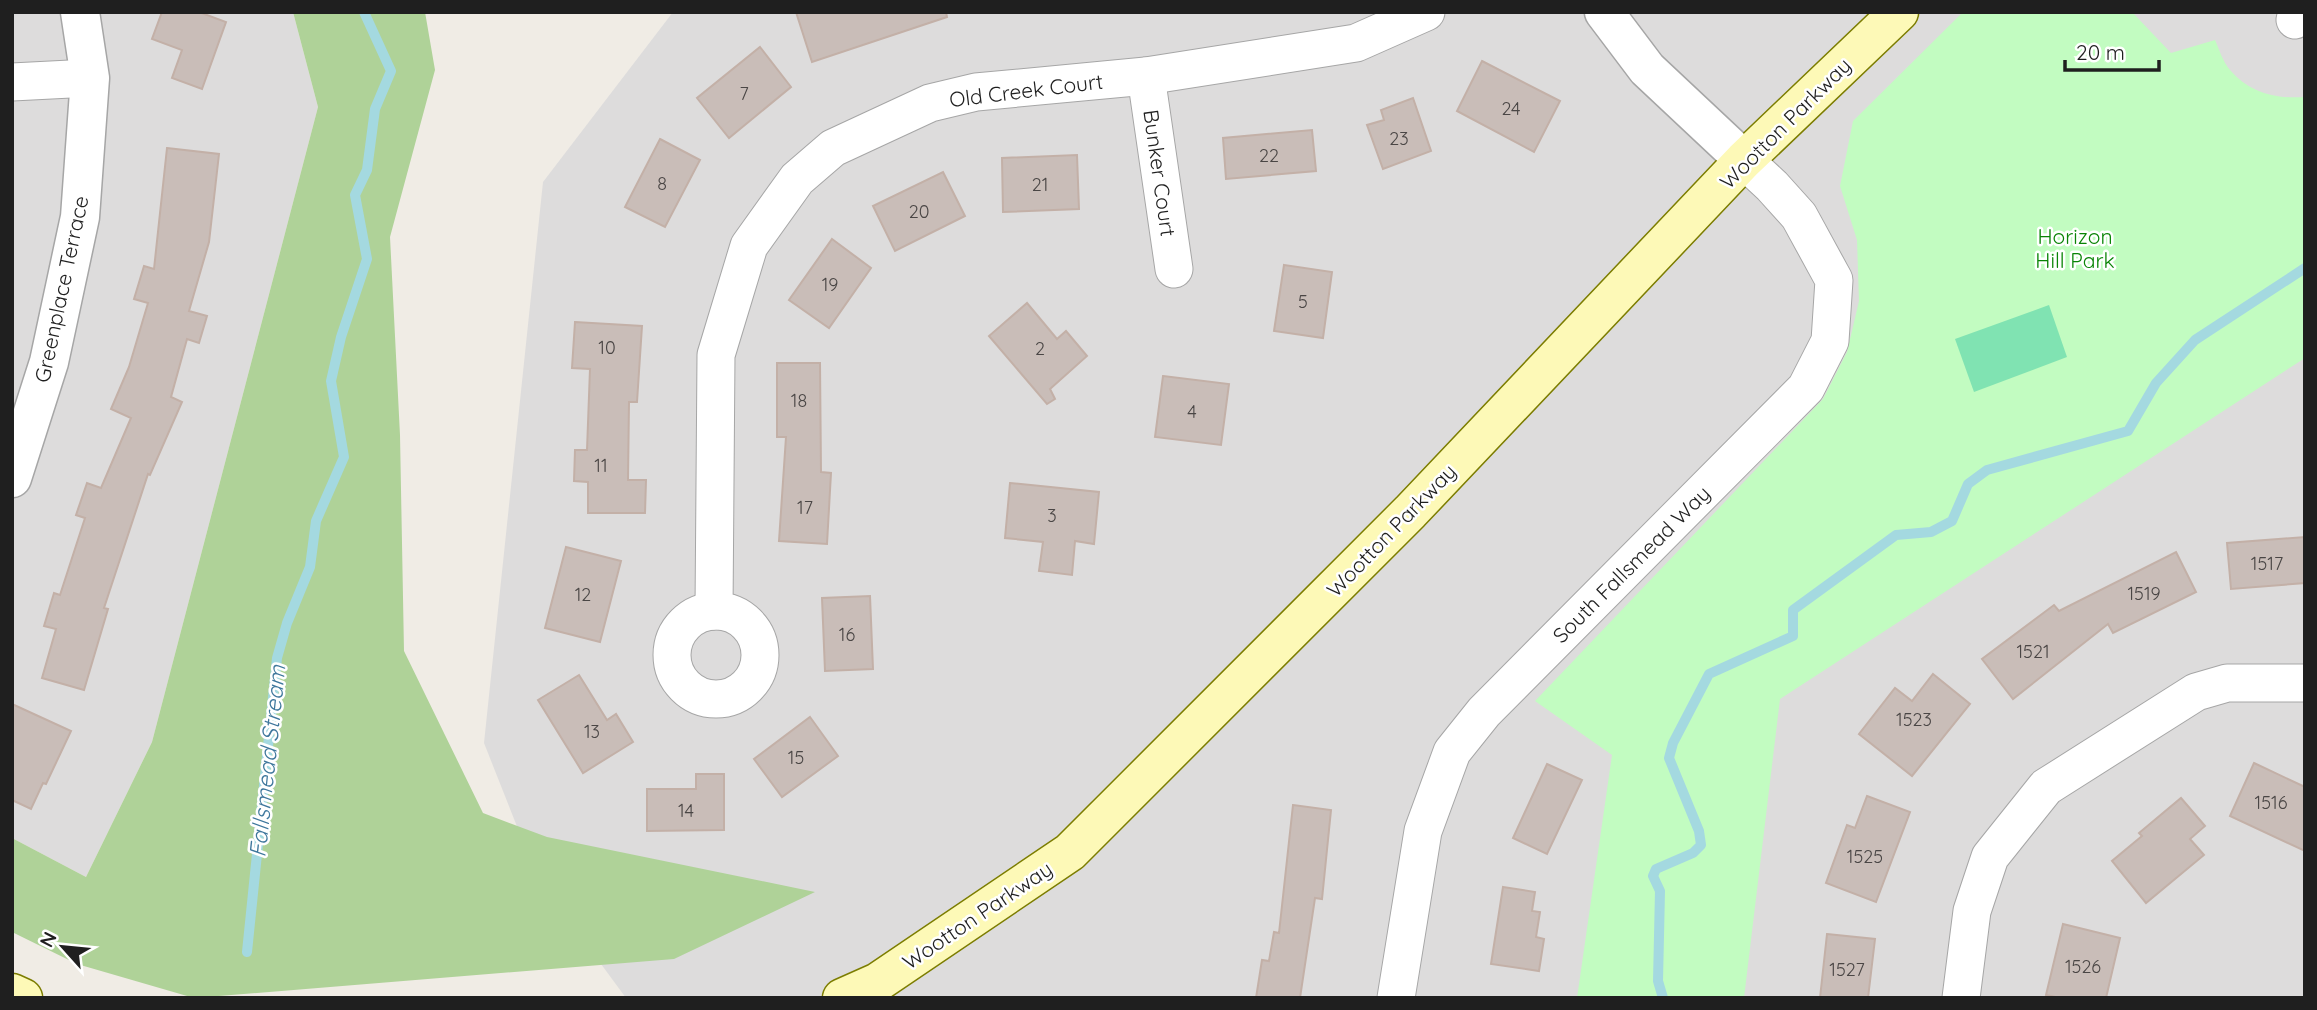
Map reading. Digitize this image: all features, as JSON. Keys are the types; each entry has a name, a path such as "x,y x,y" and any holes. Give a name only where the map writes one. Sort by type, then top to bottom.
{"main road":[{"name":"Wootton Parkway","path":"842,998 878,982 1070,852 1410,512 1744,160 1899,12"},
{"path":"12,993 23,998"}],"street":[{"name":"Greenplace Terrace","path":"12,478 49,362 80,217 90,78 80,12"},
{"name":"Old Creek Court","path":"714,611 716,355 749,246 797,179 833,148 930,103 976,92 1146,76 1356,43 1426,12"},
{"path":"1604,12 1647,69 1744,160"},
{"name":"Bunker Court","path":"1146,76 1174,269"},
{"path":"12,82 90,78"},
{"name":"South Fallsmead Way","path":"1396,998 1423,831 1452,752 1484,712 1806,388 1830,341 1834,280 1799,216 1744,160"},
{"path":"1961,998 1972,911 1990,857 2046,787 2196,692 2227,683 2305,683"}],"shaded area":[{"path":"12,12 293,12 318,107 152,742 86,877 12,838"},
{"path":"673,12 2305,12 2305,998 626,998 537,877 484,743 543,182"}],"green space":[{"path":"293,12 425,12 435,70 390,237 400,435 404,651 483,813 547,837 815,892 674,959 194,998 77,964 12,932 12,838 86,877 152,742 318,107"},
{"name":"Horizon Hill Park","path":"1963,12 2132,12 2171,53 2215,40 2228,67 2246,84 2273,95 2305,97 2305,358 1780,699 1744,998 1577,998 1612,755 1535,701 1823,399 1847,352 1859,301 1857,240 1840,186 1853,121"},
{"path":"2049,305 2067,357 1974,392 1955,339"}],"building":[{"path":"162,12 199,12 226,22 202,89 172,78 182,50 152,39"},
{"path":"796,12 946,12 947,17 812,62"},
{"path":"760,47 791,87 729,138 697,98"},
{"path":"1482,61 1560,101 1534,152 1457,111"},
{"path":"1413,98 1431,151 1383,169 1367,125 1384,120 1381,110"},
{"path":"1312,130 1316,171 1226,179 1223,138"},
{"path":"660,139 700,160 665,227 625,207"},
{"path":"167,148 219,154 209,242 189,311 207,316 199,343 187,339 171,397 182,402 150,475 148,474 104,608 108,609 84,690 42,678 56,629 44,626 54,593 60,595 85,518 76,515 87,483 101,488 131,418 111,409 129,367 148,303 134,299 144,266 154,269"},
{"path":"1077,155 1079,209 1003,212 1002,158"},
{"path":"943,172 965,216 895,251 873,206"},
{"path":"832,239 871,268 829,328 789,300"},
{"path":"1284,265 1332,272 1323,338 1274,331"},
{"path":"1027,303 1057,339 1066,331 1087,356 1050,389 1055,399 1047,404 989,336"},
{"path":"575,322 642,326 637,402 629,402 628,480 646,480 645,513 588,513 588,482 574,481 575,450 587,450 590,369 572,368"},
{"path":"777,363 820,363 821,472 831,473 827,544 779,541 786,437 777,437"},
{"path":"1163,376 1229,384 1221,445 1155,437"},
{"path":"1010,483 1099,492 1094,544 1075,541 1072,575 1039,571 1043,542 1005,538"},
{"path":"2305,537 2305,583 2231,589 2227,543"},
{"path":"566,547 621,561 600,642 545,628"},
{"path":"2176,552 2196,592 2113,633 2108,624 2013,699 1982,659 2054,605 2059,611"},
{"path":"870,596 873,669 825,671 822,598"},
{"path":"1933,674 1970,704 1912,776 1859,734 1895,688 1912,701"},
{"path":"579,675 607,720 616,714 633,742 583,773 538,700"},
{"path":"12,704 71,731 31,809 12,800"},
{"path":"810,717 838,756 782,797 754,759"},
{"path":"2254,763 2305,787 2305,851 2230,816"},
{"path":"1547,764 1582,780 1547,854 1513,838"},
{"path":"696,774 724,774 724,830 647,831 647,789 696,789"},
{"path":"1867,796 1910,812 1876,902 1826,883 1847,825 1855,828"},
{"path":"2181,798 2205,826 2190,839 2204,855 2146,903 2112,861 2142,836 2139,833"},
{"path":"1293,805 1331,810 1322,899 1315,898 1300,998 1256,998 1262,960 1269,961 1274,932 1279,933"},
{"path":"1503,887 1535,892 1532,911 1540,912 1536,937 1544,939 1539,971 1491,964"},
{"path":"2063,924 2120,938 2106,998 2060,998 2046,995"},
{"path":"1827,934 1875,939 1868,998 1820,998"}],"waterway":[{"name":"Fallsmead Stream","path":"247,952 277,658 287,623 310,567 316,521 344,457 331,381 341,337 367,259 355,195 367,170 375,109 391,71 364,12"},
{"path":"1663,998 1658,981 1660,891 1653,876 1656,869 1693,853 1701,845 1699,831 1669,758 1673,743 1709,674 1793,636 1793,610 1896,535 1931,532 1952,521 1968,484 1987,470 2128,431 2156,383 2195,340 2305,268"}]}
